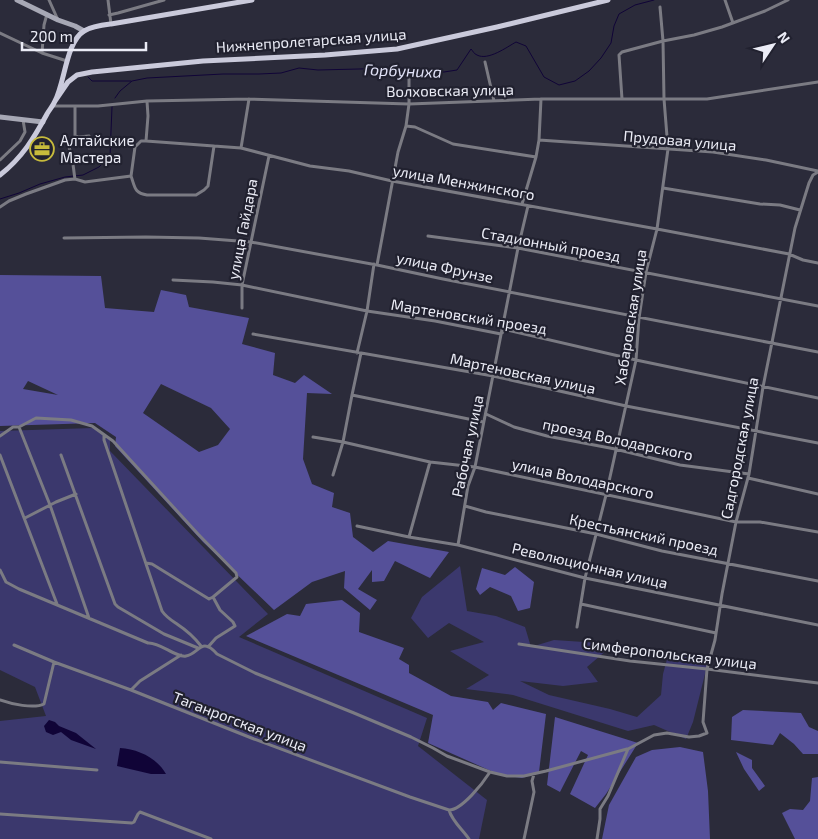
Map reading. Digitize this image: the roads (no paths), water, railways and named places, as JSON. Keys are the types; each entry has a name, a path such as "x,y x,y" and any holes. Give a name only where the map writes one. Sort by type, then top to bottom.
{"main road":[{"path":"0,175 19,158 43,122 53,104 75,40 84,31 96,26 252,0"},
{"name":"Нижнепролетарская улица","path":"53,104 68,82 77,75 84,73 203,61 325,55 397,49 608,0"}],"street":[{"path":"17,0 84,31"},
{"path":"48,0 58,20"},
{"path":"108,0 110,24"},
{"path":"109,14 118,14 164,0"},
{"path":"725,0 732,23"},
{"path":"622,99 620,53 663,41 694,36 765,11 788,0"},
{"name":"Хабаровская улица","path":"578,627 586,578 636,360 639,318 646,272 657,229 668,149 660,7"},
{"path":"42,53 44,25 48,14"},
{"path":"0,33 42,53 67,62"},
{"path":"485,62 494,101"},
{"path":"333,475 343,442 392,181 406,126 409,104 409,74"},
{"name":"Волховская улица","path":"53,104 98,106 147,101 249,99 409,104 541,99 707,99 818,82"},
{"path":"241,148 249,99"},
{"path":"522,204 536,157 539,140 541,99"},
{"path":"147,101 146,140 141,141 136,147 131,176 137,191 141,194 196,195 204,190 208,186 214,146"},
{"path":"76,106 75,136 89,136"},
{"path":"0,117 43,122"},
{"path":"0,160 20,141 25,132 23,120"},
{"path":"406,126 453,144 536,157"},
{"name":"улица Менжинского","path":"146,140 241,148 310,166 349,171 392,181 790,254 803,260 818,263"},
{"name":"Прудовая улица","path":"539,140 722,154 766,160 818,172"},
{"path":"66,141 70,151 75,179"},
{"name":"улица Гайдара","path":"242,308 242,285 269,156"},
{"name":"Садгородская улица","path":"628,749 654,735 667,733 689,738 707,733 703,722 707,669 716,633 736,522 748,476 763,387 800,210 809,183 813,175 818,172"},
{"path":"0,207 8,201 65,180 75,179 85,182 131,176"},
{"path":"662,188 760,204 780,205 800,210"},
{"name":"Рабочая улица","path":"458,544 468,486 486,414 509,292 528,206"},
{"name":"Стадионный проезд","path":"428,236 518,248 818,306"},
{"name":"улица Фрунзе","path":"64,238 199,238 251,242 376,264 443,279 818,352"},
{"name":"Мартеновский проезд","path":"172,280 242,285 368,311 435,321 501,334 507,330 636,360 818,398"},
{"name":"Мартеновская улица","path":"253,334 493,376 626,406 818,443"},
{"path":"352,395 484,422"},
{"name":"проезд Володарского","path":"486,414 514,428 547,436 615,449 680,465 748,476 818,494"},
{"path":"0,436 13,427 19,427 36,418 71,420 92,426 113,440 198,534 236,572 237,577 208,599 152,564 146,564"},
{"path":"19,427 50,505 88,618"},
{"path":"104,434 104,440 164,614 195,638 200,647"},
{"name":"улица Володарского","path":"313,437 430,462 474,467 736,522 760,522 818,532"},
{"path":"0,455 58,605"},
{"path":"61,455 115,604 164,634 200,647 208,647 217,654 255,672 354,713 433,748 446,756 490,772 507,776 524,776 628,749"},
{"path":"409,537 430,462"},
{"path":"25,518 76,494"},
{"name":"Крестьянский проезд","path":"465,506 596,534 662,551 818,581"},
{"name":"Революционная улица","path":"357,526 409,537 458,544 586,578 818,625"},
{"path":"0,570 6,582 19,589 148,644 159,645 184,657 200,647"},
{"path":"208,647 216,638 235,626 220,610 212,597"},
{"path":"581,604 716,633"},
{"name":"Симферопольская улица","path":"519,644 630,661 818,683"},
{"name":"Таганрогская улица","path":"14,645 254,740 449,810"},
{"path":"131,690 140,681 181,655"},
{"path":"0,700 11,704 33,706 44,704 54,662"},
{"path":"597,839 600,809 608,796 628,749"},
{"path":"0,762 97,770"},
{"path":"469,839 451,817 449,810 453,810 466,800 490,772"},
{"path":"524,839 534,792 532,781 534,774"},
{"path":"0,814 132,823 140,812 211,839"}],"waterway":[{"name":"Горбуниха","path":"115,98 132,81 147,78 281,73 299,68 318,70 399,68 444,72 457,70 471,49 476,55 486,56 497,53 516,42 526,46 544,77 559,85 575,81 589,71 601,58 611,43 614,26 619,14 635,5 654,0"},
{"name":"Горбуниха","path":"88,77 92,81 131,81"},
{"name":"Горбуниха","path":"0,199 40,184 65,177 83,175 99,167 110,156 112,107"}],"place":[{"name":"Алтайские Мастера","path":"42,149"}]}
